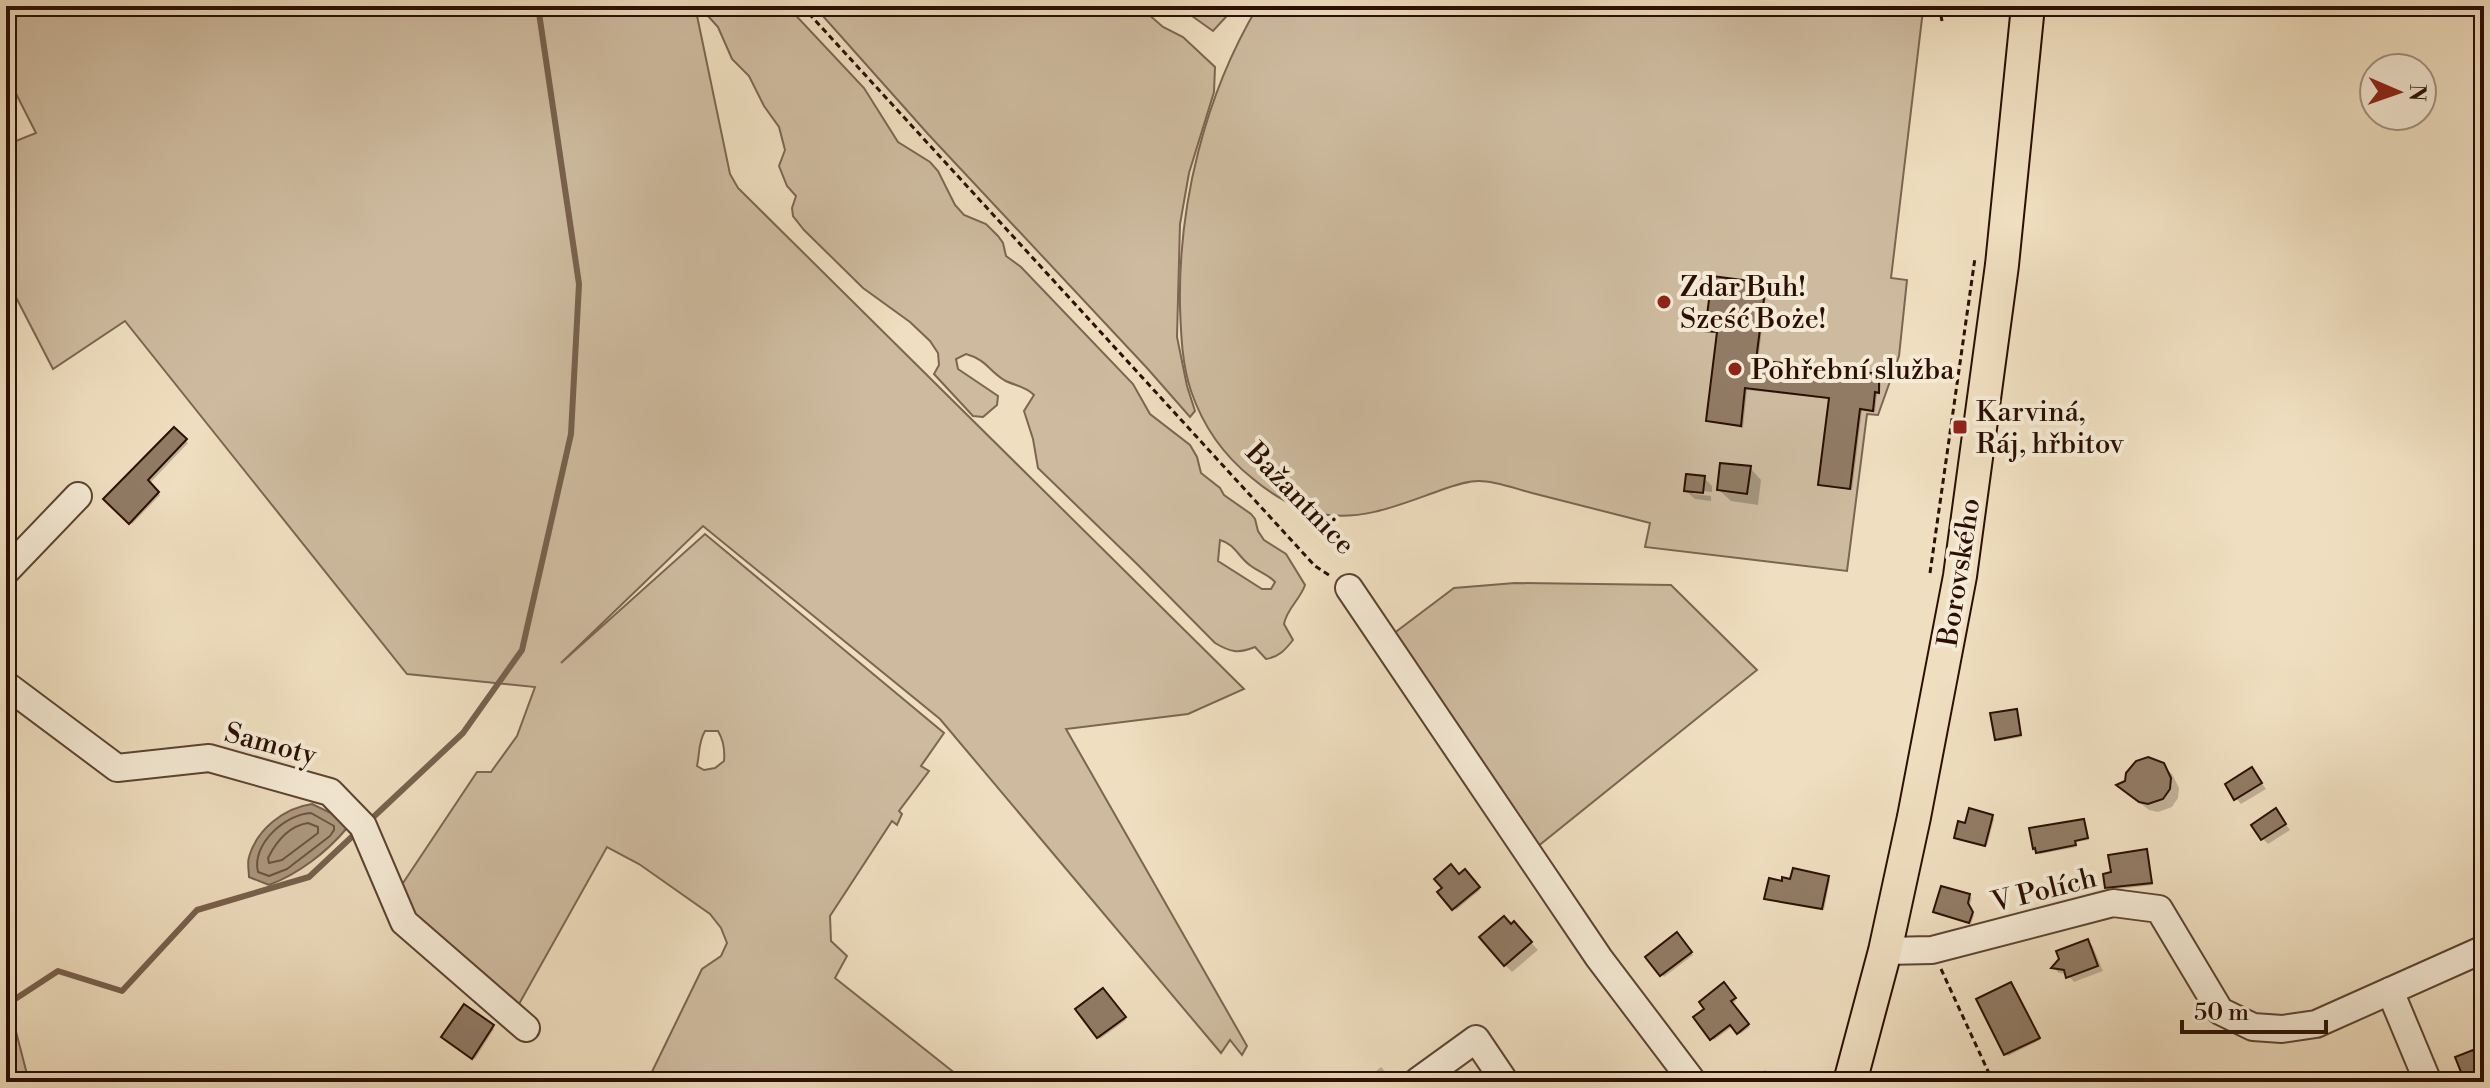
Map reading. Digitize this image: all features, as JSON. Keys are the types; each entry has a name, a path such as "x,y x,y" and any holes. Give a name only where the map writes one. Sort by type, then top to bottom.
{"main road":[{"name":"Borovského","path":"1850,1082 1885,951 1960,576 2002,265 2028,6"}],"street":[{"path":"6,571 78,496"},
{"name":"Bažantnice","path":"1349,588 1599,958 1693,1082"},
{"name":"Samoty","path":"6,685 117,768 209,758 330,792 363,826 404,922 526,1028"},
{"name":"V Polích","path":"1885,951 1932,950 2113,903 2159,909 2220,1011 2253,1027 2282,1029 2316,1024 2484,949"},
{"path":"2390,991 2428,1082"},
{"path":"1418,1081 1476,1039 1505,1082"}],"path":[{"name":"Bažantnice","path":"802,6 1315,566 1349,588"},
{"path":"1939,6 1942,21"},
{"path":"1932,950 1993,1082"}],"shaded area":[{"path":"6,6 695,6 730,174 738,188 1244,689 1188,714 1066,729 1247,1046 1242,1055 1230,1040 1221,1053 940,719 703,526 561,663 705,534 944,733 921,766 929,771 899,811 902,814 897,825 892,821 830,916 831,941 847,956 835,978 966,1082 647,1082 702,969 721,956 727,943 721,928 710,914 639,864 607,847 514,1013 403,915 403,883 477,772 491,772 517,736 535,687 407,674 125,321 53,369 6,278 6,145 36,133 6,74","holes":["705,731 718,731 724,746 724,761 715,768 704,770 697,766 701,740"]},
{"path":"706,6 787,6 864,88 898,142 930,162 938,171 955,205 964,215 986,224 998,236 1006,256 1021,267 1133,384 1150,414 1190,445 1201,473 1224,495 1251,514 1264,540 1286,554 1305,585 1284,624 1293,640 1284,650 1266,659 1255,647 1234,651 1215,643 1038,468 1024,411 1034,395 1031,392 1004,380 983,362 966,354 956,359 958,369 998,396 997,405 983,417 973,416 934,374 939,365 938,353 930,341 910,322 863,288 793,216 796,196 787,186 779,166 785,150 779,127 749,76 732,59 718,27 708,16","holes":["1220,540 1247,563 1275,582 1271,589 1262,589 1218,561"]},
{"path":"814,6 1139,6 1163,27 1183,37 1215,67 1214,92 1189,173 1180,224 1177,337 1195,411 1190,417 928,134"},
{"path":"1178,6 1236,6 1213,31"},
{"path":"1258,6 1922,6 1891,278 1907,280 1899,356 1878,415 1867,414 1847,571 1645,547 1650,523 1486,481 1462,483 1364,514 1321,514 1302,509 1268,490 1232,460 1215,439 1191,391 1182,339 1181,268 1184,229 1198,151 1223,76"},
{"path":"1515,583 1671,585 1757,670 1537,847 1393,634 1454,588"},
{"path":"6,993 29,1082 6,1082"}],"water":[{"path":"312,804 335,815 347,828 311,862 280,880 269,885 249,877 249,857 258,837 282,815"}],"building":[{"path":"1712,276 1766,283 1756,360 1844,370 1845,365 1879,374 1879,393 1875,392 1873,411 1860,409 1850,489 1818,485 1829,398 1745,388 1741,426 1706,421 1717,332 1705,331"},
{"path":"174,427 187,439 148,480 159,492 129,524 103,499"},
{"path":"1720,463 1751,466 1747,494 1717,490"},
{"path":"1686,474 1705,476 1703,493 1684,491"},
{"path":"2017,709 2021,735 1995,740 1990,713"},
{"path":"2148,757 2164,763 2171,778 2170,789 2163,799 2148,804 2139,802 2116,785 2125,781 2126,773 2136,761"},
{"path":"2252,767 2262,783 2234,800 2225,784"},
{"path":"1969,808 1993,815 1985,846 1954,838 1958,821 1965,823"},
{"path":"2276,808 2286,824 2261,840 2251,825"},
{"path":"2084,819 2088,838 2075,841 2076,845 2036,853 2033,849 2029,828"},
{"path":"2147,849 2152,883 2105,888 2103,874 2111,872 2108,855"},
{"path":"1451,864 1459,874 1465,869 1480,887 1452,910 1437,892 1442,888 1434,879"},
{"path":"1793,868 1829,876 1822,909 1764,899 1769,878 1790,879"},
{"path":"1941,886 1970,894 1968,903 1973,912 1969,923 1933,912"},
{"path":"1504,916 1511,924 1514,921 1532,942 1504,966 1479,937"},
{"path":"1677,932 1692,952 1660,976 1645,957"},
{"path":"2088,939 2098,966 2066,978 2064,970 2051,968 2059,959 2056,951"},
{"path":"1724,982 1736,998 1731,1001 1749,1024 1737,1034 1730,1025 1710,1040 1693,1017 1704,1009 1699,1002"},
{"path":"2011,982 2040,1038 2004,1055 1976,999"},
{"path":"1103,988 1126,1017 1097,1038 1075,1009"},
{"path":"464,1004 494,1025 472,1059 441,1037"},
{"path":"2473,1050 2478,1061 2484,1059 2484,1082 2465,1082 2455,1057"}],"waterway":[{"path":"367,823 463,733 522,650 571,434 579,284 538,6"},
{"path":"6,1005 58,971 122,991 197,910 309,877 358,831"}],"place":[{"name":"Zdar Buh! Sześć Boże!","path":"1664,302"},
{"name":"Pohřební služba","path":"1735,369"},
{"name":"Karviná, Ráj, hřbitov","path":"1960,427"}]}
